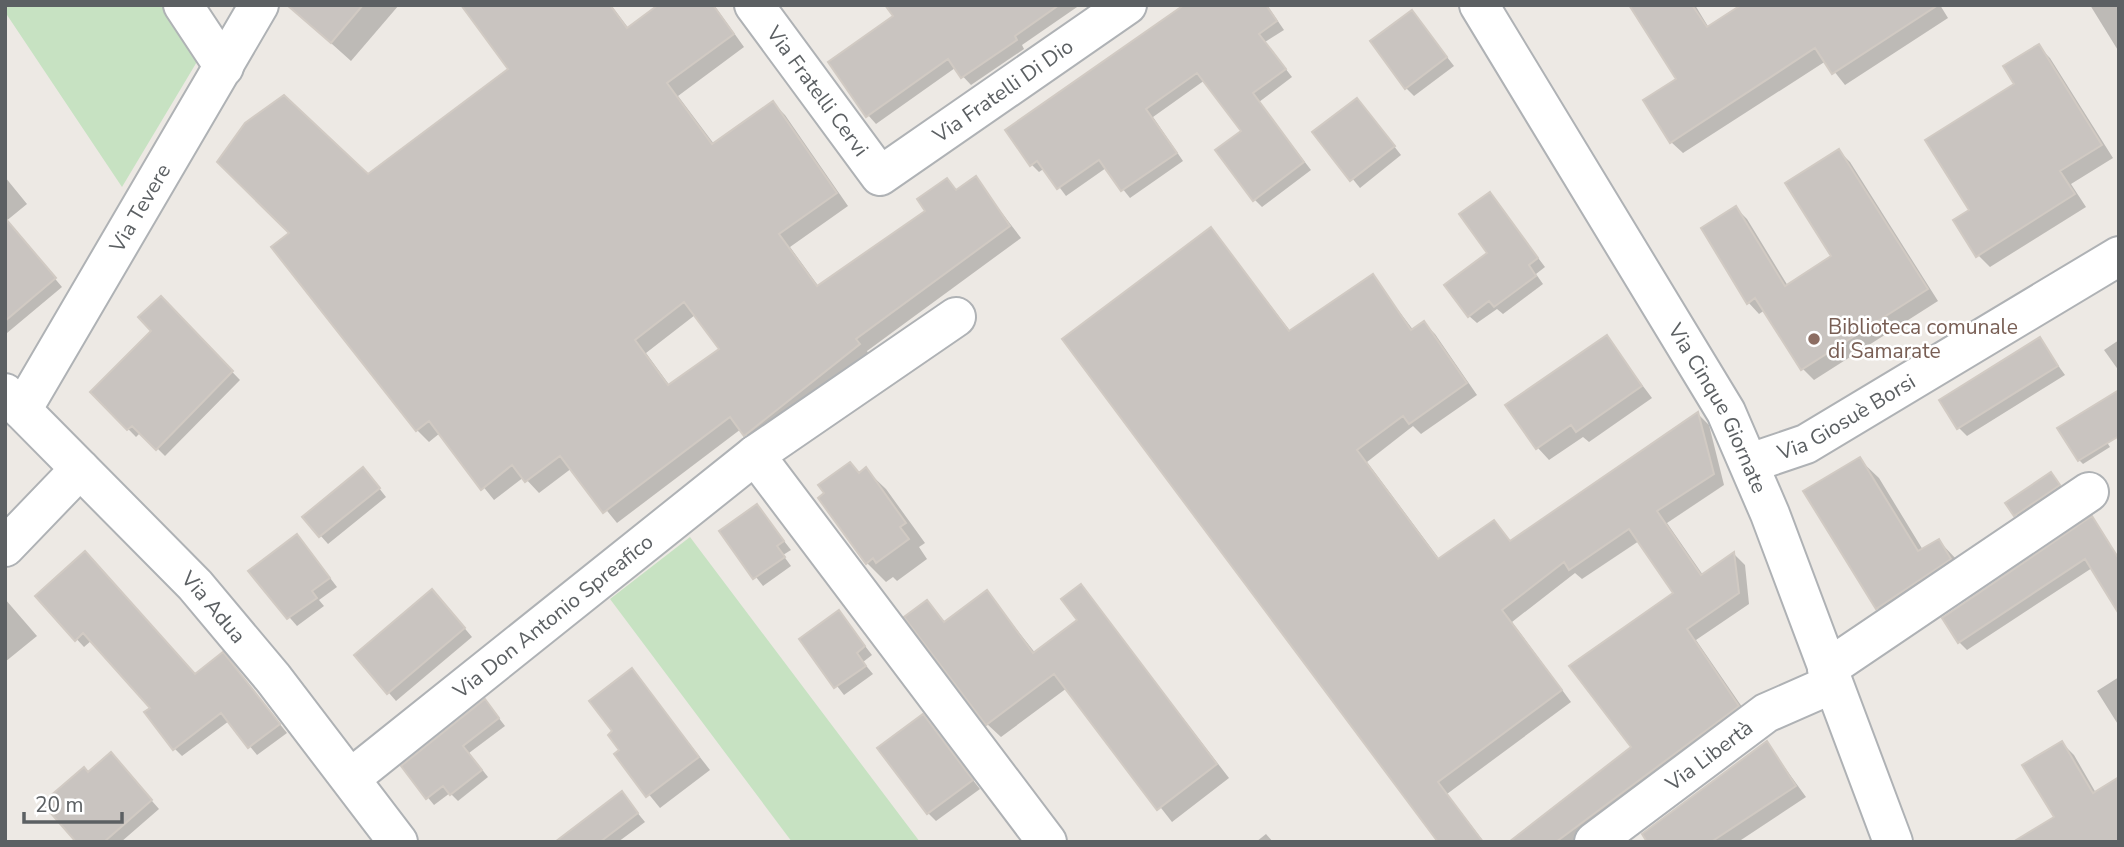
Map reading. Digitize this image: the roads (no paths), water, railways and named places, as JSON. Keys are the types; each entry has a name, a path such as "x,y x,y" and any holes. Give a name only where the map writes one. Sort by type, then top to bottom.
{"street":[{"path":"183,5 224,67"},
{"name":"Via Tevere","path":"14,401 224,67 259,5"},
{"name":"Via Fratelli Cervi","path":"754,5 880,176"},
{"name":"Via Fratelli Di Dio","path":"880,176 1127,5"},
{"name":"Via Cinque Giornate","path":"1479,5 1726,412 1750,463 1893,842"},
{"name":"Via Giosuè Borsi","path":"1750,463 1806,444 2119,256"},
{"name":"Via Don Antonio Spreafico","path":"351,778 755,455 956,317"},
{"name":"Via Adua","path":"14,401 195,585 351,778 398,842"},
{"path":"755,455 1047,842"},
{"path":"5,547 80,468"},
{"name":"Via Libertà","path":"1594,842 1766,713 1830,677 2089,492"}],"place":[{"name":"Biblioteca comunale di Samarate","path":"1814,339"}]}
